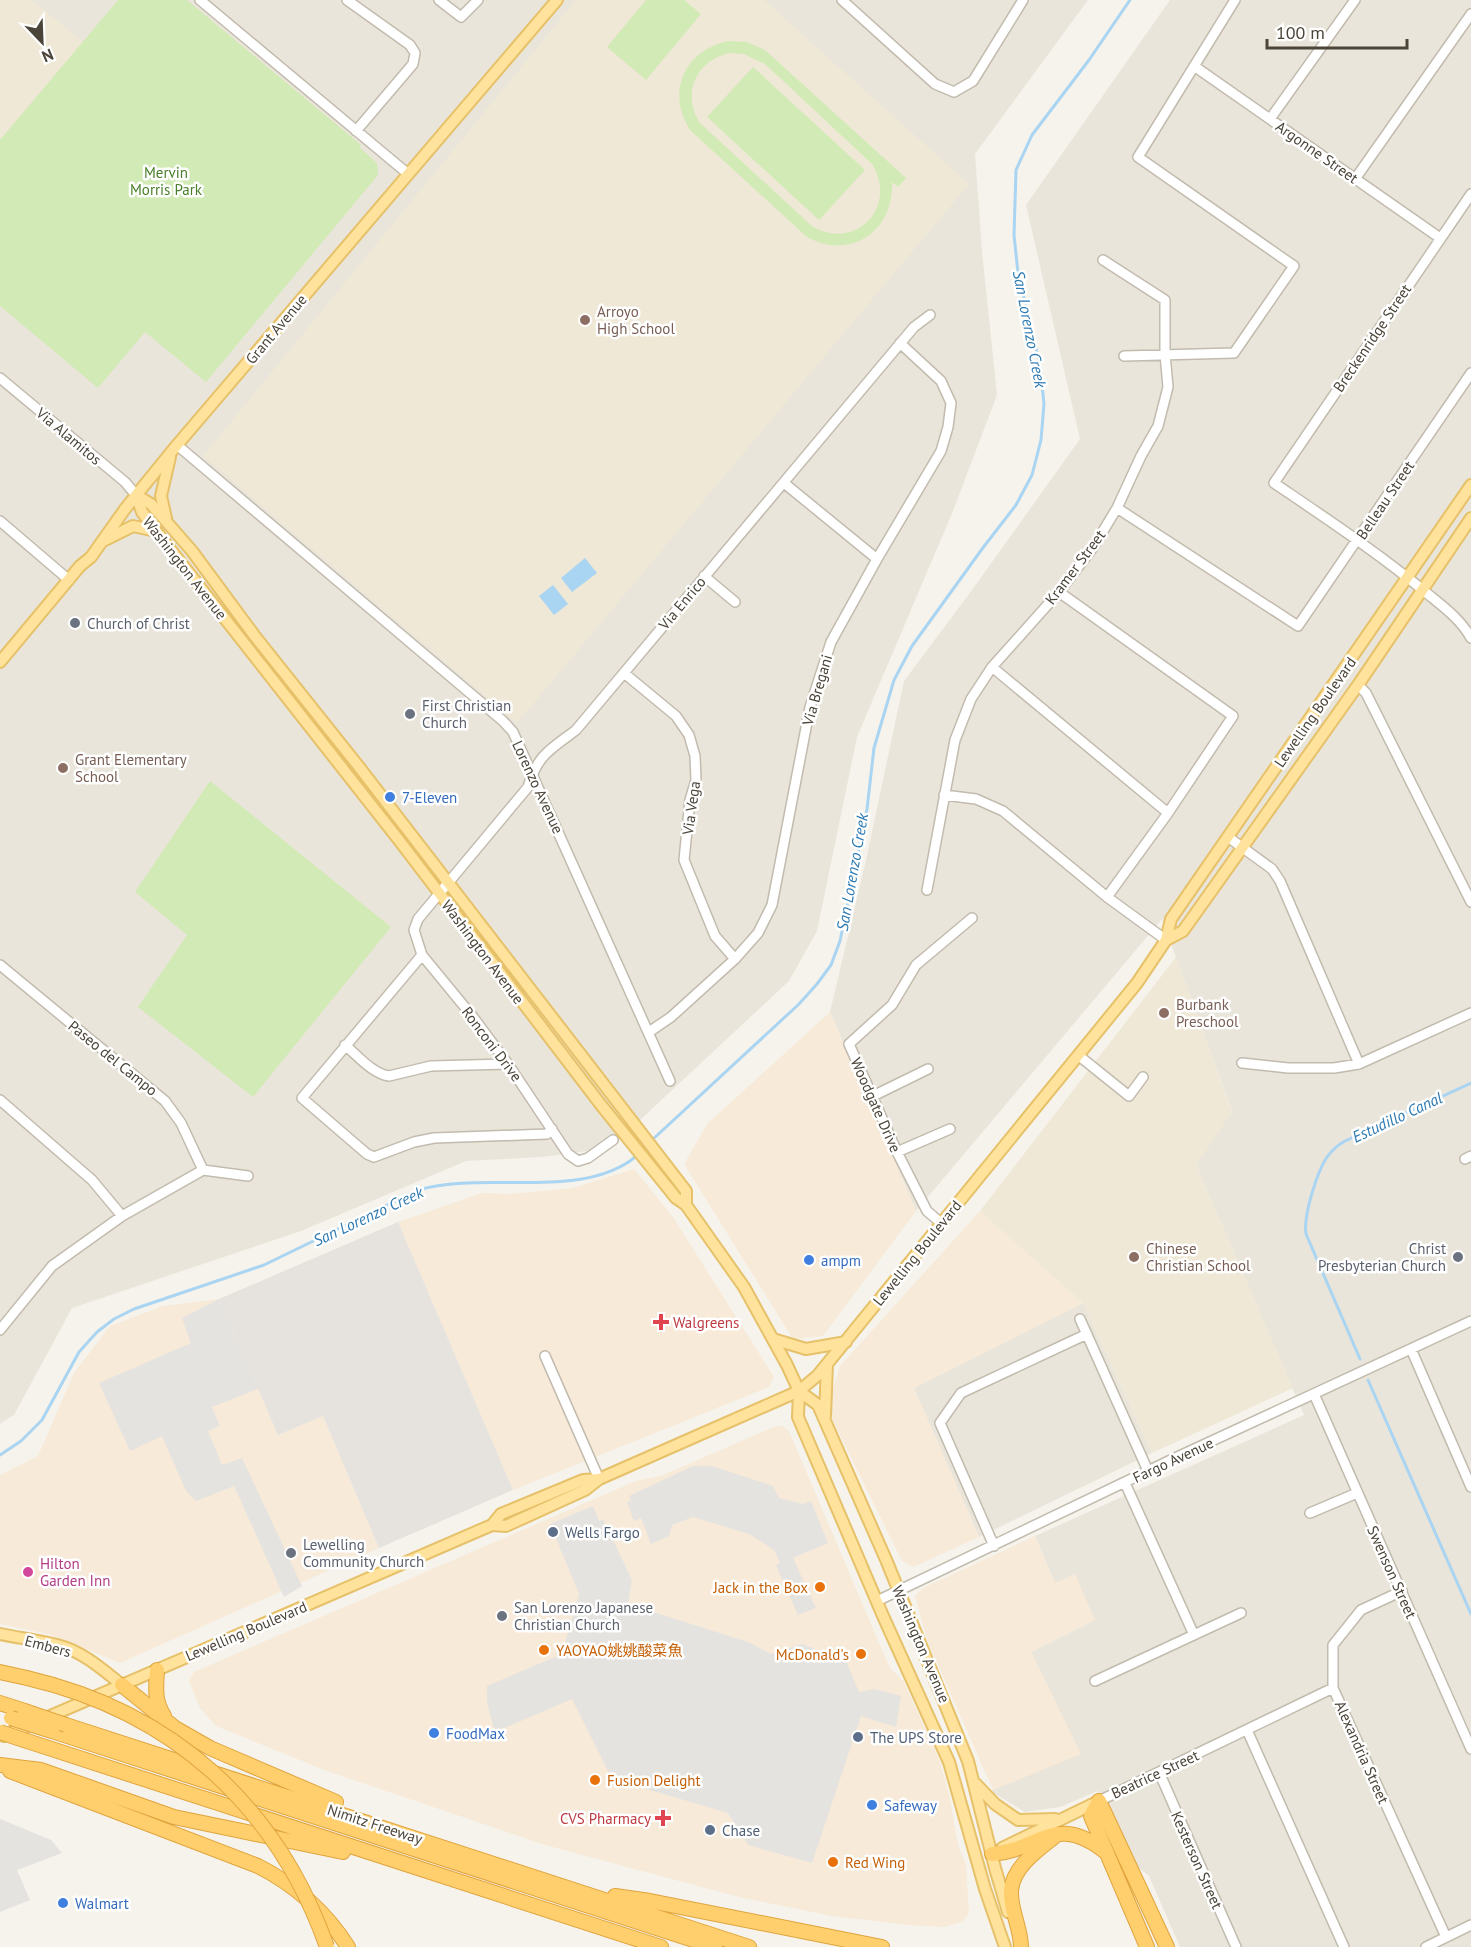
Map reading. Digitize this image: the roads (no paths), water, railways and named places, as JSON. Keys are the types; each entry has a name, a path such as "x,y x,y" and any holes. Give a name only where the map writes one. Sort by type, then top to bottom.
{"highway":[{"path":"157,1670 155,1692 158,1706 167,1720"},
{"path":"0,1672 82,1693 135,1716 172,1739 212,1771 248,1807 285,1856 313,1910 327,1947"},
{"path":"122,1685 176,1728 210,1748 310,1792 416,1829 492,1862"},
{"name":"Nimitz Freeway","path":"0,1703 749,1947"},
{"path":"6,1716 715,1947"},
{"name":"Nimitz Freeway","path":"0,1732 661,1947"},
{"path":"0,1766 41,1770 174,1817 422,1869"},
{"path":"0,1766 276,1875 307,1899 335,1929 348,1947"},
{"path":"1100,1801 1091,1816 1147,1947"},
{"path":"1100,1801 1167,1947"},
{"path":"992,1854 1004,1853 1040,1838 1058,1834 1083,1838 1107,1853"},
{"path":"1020,1947 1011,1891 1013,1880 1026,1862 1058,1834"},
{"path":"580,1892 641,1900 882,1947"},
{"path":"568,1917 633,1947"}],"main road":[{"name":"Grant Avenue","path":"0,662 102,541 174,448 557,0"},
{"path":"168,524 162,508 161,496 174,448"},
{"name":"Lewelling Boulevard","path":"0,1737 492,1525 501,1514 583,1480 599,1479 799,1391 846,1342 1137,982 1166,940 1169,921 1471,485"},
{"name":"Washington Avenue","path":"136,495 150,503 192,551 254,635 686,1191 686,1205"},
{"name":"Washington Avenue","path":"136,495 142,512 156,531 439,893 543,1031 676,1198 686,1205 744,1287 799,1391 818,1406 861,1500 957,1733 974,1783 992,1854 1020,1947"},
{"name":"Lewelling Boulevard","path":"1166,940 1184,931 1358,685 1471,518"},
{"path":"102,541 136,526 156,531"},
{"path":"1349,663 1358,685"},
{"path":"773,1339 806,1349 846,1342"},
{"path":"825,1422 827,1364"},
{"name":"Washington Avenue","path":"799,1391 798,1417 876,1600 949,1762 1005,1947"},
{"name":"Embers","path":"0,1635 58,1645 71,1650 92,1661 122,1685"},
{"path":"974,1783 995,1804 1017,1820 1061,1818"},
{"name":"Beatrice Street","path":"977,1858 992,1854 1061,1818 1100,1801"}],"street":[{"path":"200,0 407,173"},
{"path":"347,0 410,45 415,53 413,64 356,131"},
{"path":"439,0 461,17 478,0"},
{"path":"843,0 934,84 954,92 973,81 1023,0"},
{"path":"1125,356 1234,353 1294,266 1138,157 1235,0"},
{"path":"1270,119 1355,0"},
{"path":"1355,179 1471,14"},
{"name":"Argonne Street","path":"1194,66 1440,238"},
{"name":"Breckenridge Street","path":"1358,539 1274,483 1471,194"},
{"name":"Kramer Street","path":"927,890 955,740 971,699 992,667 1059,592 1094,546 1117,508 1158,426 1168,387 1165,354 1165,300 1103,260"},
{"name":"Via Enrico","path":"439,893 528,787 541,757 576,730 900,343 914,327 930,315"},
{"name":"Via Bregani","path":"649,1032 671,1017 735,959 758,933 772,905 810,707 831,642 941,450 948,427 951,403 941,381 900,343"},
{"name":"Belleau Street","path":"1117,508 1298,626 1471,373"},
{"name":"Via Alamitos","path":"0,378 125,482 136,495"},
{"name":"Lorenzo Avenue","path":"174,448 504,721 513,732 670,1081"},
{"path":"784,483 877,560"},
{"path":"0,522 69,580"},
{"path":"1358,539 1464,625 1471,638"},
{"path":"704,576 735,602"},
{"path":"1059,592 1233,716 1168,813 1107,897"},
{"path":"992,667 1168,813"},
{"name":"Via Vega","path":"624,673 676,716 689,735 695,756 696,780 690,800 684,860 714,936 735,959"},
{"path":"1358,685 1364,691 1471,902"},
{"path":"944,795 976,799 1003,811 1107,897 1166,940"},
{"path":"1228,837 1272,869 1280,881 1359,1064"},
{"name":"Ronconi Drive","path":"439,893 418,920 414,929 422,955 508,1064 568,1154 578,1161 588,1158 613,1140"},
{"name":"Woodgate Drive","path":"940,1223 927,1211 897,1152 849,1044 892,1005 916,965 972,918"},
{"path":"422,955 302,1098 367,1154 374,1157 414,1142 434,1138 547,1134 552,1128"},
{"name":"Paseo del Campo","path":"0,965 165,1101 181,1123 203,1170"},
{"path":"1242,1064 1288,1068 1334,1068 1359,1064 1471,1013"},
{"path":"345,1045 383,1075 389,1076 431,1066 508,1064"},
{"path":"1078,1055 1129,1096 1143,1077"},
{"path":"873,1096 928,1069"},
{"path":"0,1100 92,1180 122,1216"},
{"path":"897,1152 950,1129"},
{"path":"0,1330 52,1266 122,1216 203,1170 248,1176"},
{"path":"1080,1318 1148,1472"},
{"name":"Fargo Avenue","path":"876,1600 1471,1322"},
{"path":"994,1546 940,1423 961,1393 1087,1334"},
{"path":"1411,1349 1471,1487"},
{"path":"545,1356 599,1479"},
{"name":"Swenson Street","path":"1314,1394 1471,1749"},
{"path":"1125,1483 1194,1635"},
{"path":"1310,1513 1357,1493"},
{"name":"Alexandria Street","path":"1402,1592 1361,1610 1333,1645 1333,1688 1446,1937"},
{"path":"1095,1681 1241,1613"},
{"name":"Beatrice Street","path":"1100,1801 1333,1688"},
{"path":"1247,1730 1344,1947"},
{"name":"Kesterson Street","path":"1159,1772 1236,1947"},
{"path":"1426,1947 1471,1925"}],"water":[{"path":"585,558 597,573 572,592 561,578"},
{"path":"553,585 568,604 554,615 539,596"}],"waterway":[{"name":"San Lorenzo Creek","path":"651,1141 799,1004 831,965 840,941 867,809 874,748 894,680 912,646 1016,505 1032,475 1041,440 1044,404 1040,365 1018,273 1014,235 1016,170 1032,135 1089,60 1130,0"},
{"name":"Estudillo Canal","path":"1360,1359 1306,1234 1309,1206 1319,1173 1329,1154 1345,1141 1471,1083"},
{"name":"San Lorenzo Creek","path":"0,1455 21,1441 42,1420 79,1352 97,1332 114,1319 134,1309 264,1265 418,1190 471,1183 555,1182 582,1179 607,1172 630,1161 647,1145"},
{"name":"Estudillo Canal","path":"1368,1380 1471,1614"}],"place":[{"name":"Arroyo High School","path":"585,320"},
{"name":"Church of Christ","path":"75,623"},
{"name":"First Christian Church","path":"410,714"},
{"name":"Grant Elementary School","path":"63,768"},
{"name":"7-Eleven","path":"390,797"},
{"name":"Burbank Preschool","path":"1164,1013"},
{"name":"Chinese Christian School","path":"1134,1257"},
{"name":"Christ Presbyterian Church","path":"1458,1257"},
{"name":"ampm","path":"809,1260"},
{"name":"Walgreens","path":"661,1322"},
{"name":"Wells Fargo","path":"553,1532"},
{"name":"Lewelling Community Church","path":"291,1553"},
{"name":"Hilton Garden Inn","path":"28,1572"},
{"name":"Jack in the Box","path":"820,1587"},
{"name":"San Lorenzo Japanese Christian Church","path":"502,1616"},
{"name":"YAOYAO姚姚酸菜魚","path":"544,1650"},
{"name":"McDonald's","path":"861,1654"},
{"name":"FoodMax","path":"434,1733"},
{"name":"The UPS Store","path":"858,1737"},
{"name":"Fusion Delight","path":"595,1780"},
{"name":"Safeway","path":"872,1805"},
{"name":"CVS Pharmacy","path":"663,1818"},
{"name":"Chase","path":"710,1830"},
{"name":"Red Wing","path":"833,1862"},
{"name":"Walmart","path":"63,1903"}],"park label":[{"name":"Mervin Morris Park","path":"166,180"}]}
